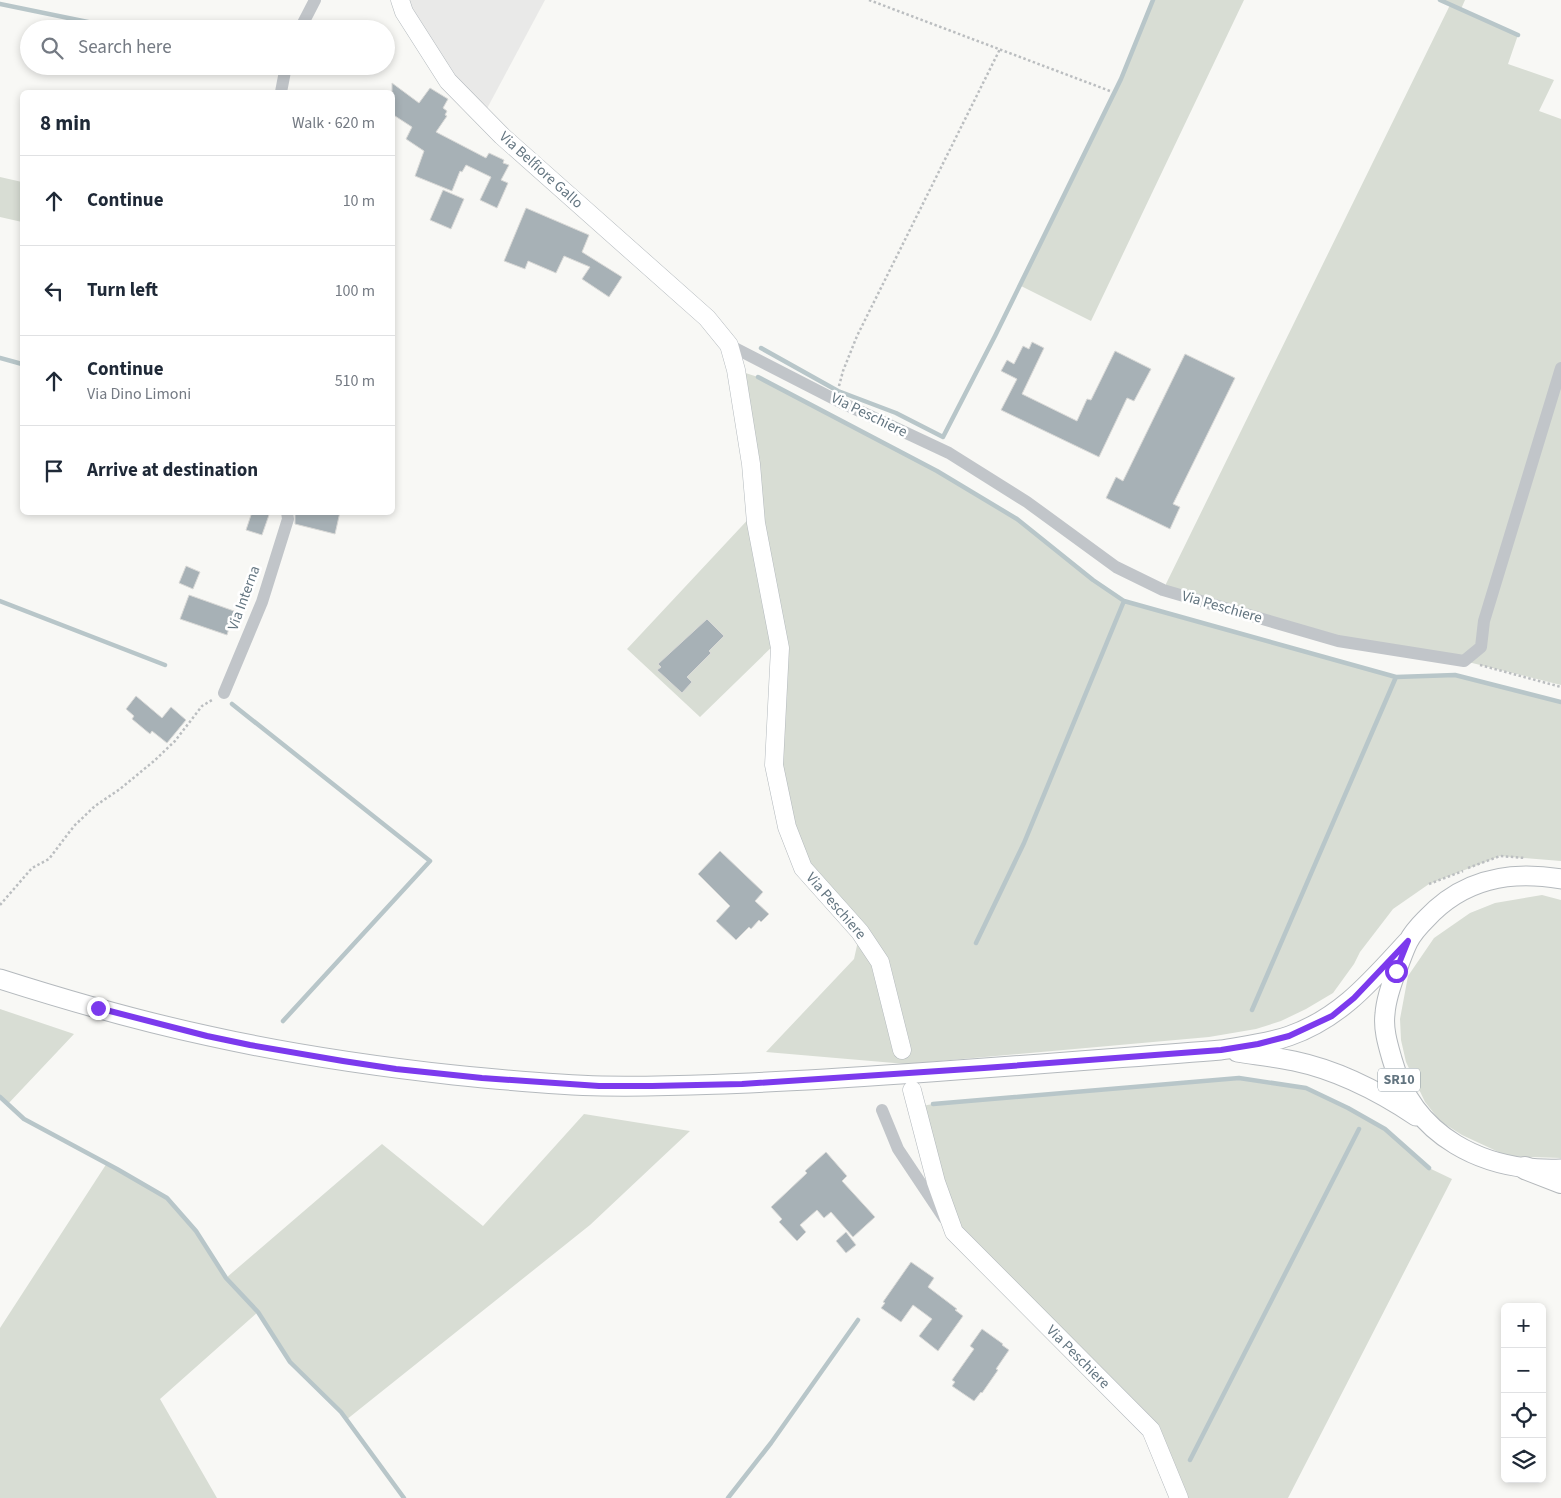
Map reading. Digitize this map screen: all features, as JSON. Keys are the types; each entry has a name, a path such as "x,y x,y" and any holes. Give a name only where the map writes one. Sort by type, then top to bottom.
{"highway":[{"path":"1525,1168 1561,1182"}],"main road":[{"name":"SR10","path":"0,979 98,1008 207,1036 324,1058 396,1069 599,1086 742,1084 838,1078 1221,1050 1289,1036 1332,1016 1354,998 1408,941 1423,922 1443,903 1459,892 1483,881 1511,875 1542,875 1561,879"},
{"name":"SR10","path":"1408,941 1388,996 1384,1016 1386,1034 1394,1067 1401,1084 1411,1103 1429,1125"},
{"name":"SR10","path":"1221,1050 1294,1061 1335,1074 1394,1101 1441,1135 1476,1156 1502,1164 1525,1168 1561,1169"}],"street":[{"path":"305,20 315,0"},
{"name":"Via Belfiore Gallo","path":"400,0 404,12 448,81 502,136 707,318"},
{"path":"281,90 284,75"},
{"name":"Via Peschiere","path":"707,318 729,345 736,370 751,464 756,523 780,648 774,765 787,827 803,868 860,932 880,962 902,1050"},
{"name":"Via Peschiere","path":"729,345 836,400 949,453 1027,502 1116,567 1163,590 1338,641 1464,661"},
{"path":"1464,661 1481,647 1484,621 1561,368"},
{"name":"Via Interna","path":"224,693 262,602 288,519 287,515"},
{"name":"Via Peschiere","path":"912,1090 936,1182 954,1232"},
{"name":"Via Peschiere","path":"882,1110 898,1149 954,1232 1151,1430 1179,1498"}],"path":[{"path":"869,0 1110,91"},
{"path":"836,400 843,371 858,336 1000,49"},
{"path":"1464,661 1561,687"},
{"path":"0,905 32,868 49,858 74,826 95,806 120,789 154,761 175,740 202,706 224,693"}],"shaded area":[{"path":"400,0 545,0 483,116"},
{"path":"1154,0 1244,0 1091,321 1019,285 1121,79"},
{"path":"1440,0 1465,0 1461,9 1518,35 1508,64 1554,80 1539,111 1561,119 1561,685 1464,661 1338,641 1163,590 1450,5"},
{"path":"0,177 20,182 20,222 0,217"},
{"path":"736,370 758,377 937,471 1017,519 1093,580 1124,601 1396,677 1455,675 1561,702 1561,861 1500,856 1429,884 1393,909 1360,952 1354,964 1333,993 1281,1021 1256,1029 1209,1037 906,1064 766,1052 854,959 860,932 803,868 774,765 778,641 700,717 627,649 755,512"},
{"path":"1542,895 1561,900 1561,1158 1507,1156 1462,1135 1440,1121 1425,1102 1406,1062 1401,1040 1400,1019 1408,976 1434,938 1470,913 1495,903"},
{"path":"0,1009 74,1034 7,1105 0,1097"},
{"path":"1239,1078 1306,1088 1348,1108 1385,1129 1429,1168 1452,1179 1288,1498 1179,1498 1151,1430 954,1232 916,1107"},
{"path":"584,1114 690,1131 590,1225 346,1420 341,1412 290,1362 258,1312 160,1399 217,1498 0,1498 0,1328 107,1163 167,1198 196,1231 226,1278 382,1144 483,1226"}],"building":[{"path":"392,83 419,103 430,88 448,99 443,108 447,111 445,115 447,116 436,132 486,158 489,153 504,160 503,163 509,165 501,180 508,183 497,208 480,200 491,177 466,165 462,172 460,171 452,191 415,176 424,151 406,139 412,127 395,116 395,90 392,90"},
{"path":"443,190 464,199 451,229 430,220"},
{"path":"526,208 589,235 582,252 622,277 609,297 582,279 590,267 564,256 556,273 528,261 525,269 504,261"},
{"path":"1032,342 1044,348 1022,394 1077,421 1087,399 1091,400 1115,351 1151,369 1134,401 1127,398 1099,457 1001,410 1017,379 1001,371 1007,360 1014,364 1023,346 1029,349"},
{"path":"1185,354 1235,378 1173,504 1180,507 1170,529 1106,498 1116,477 1123,481"},
{"path":"251,515 269,515 262,535 246,530"},
{"path":"295,515 339,515 335,534 295,524"},
{"path":"186,566 200,572 193,589 179,583"},
{"path":"189,595 234,611 227,635 180,619"},
{"path":"707,619 724,636 709,651 711,653 687,677 692,682 682,693 657,670 661,667 658,664"},
{"path":"136,696 162,718 171,707 186,720 167,743 152,731 150,734 132,719 134,716 126,709"},
{"path":"720,851 763,892 755,901 769,914 761,922 759,920 751,929 749,927 736,940 716,921 730,906 698,874"},
{"path":"826,1152 847,1176 842,1181 875,1217 853,1237 831,1212 824,1218 817,1210 800,1225 806,1232 797,1241 779,1222 782,1219 771,1207"},
{"path":"846,1232 856,1245 846,1253 836,1241"},
{"path":"911,1262 934,1278 928,1287 957,1309 955,1310 963,1316 938,1351 919,1336 932,1319 913,1305 901,1322 881,1308 885,1303 883,1302"},
{"path":"982,1329 1009,1350 996,1369 998,1370 974,1401 952,1386 955,1382 952,1380 974,1349 970,1346"}],"waterway":[{"path":"761,348 838,391 896,413 943,437 995,336 1121,79 1153,0"},
{"path":"1440,0 1518,35"},
{"path":"0,4 78,20"},
{"path":"0,358 20,363"},
{"path":"758,377 937,471 1017,519 1093,580 1124,601 1396,677 1455,675 1561,702"},
{"path":"0,601 165,665"},
{"path":"976,943 1024,843 1124,601"},
{"path":"1252,1010 1396,677"},
{"path":"232,704 430,861 283,1021"},
{"path":"933,1104 1239,1078 1306,1088 1348,1108 1385,1129 1429,1168"},
{"path":"0,1097 24,1119 167,1198 196,1231 226,1278 258,1312 290,1362 341,1412 404,1498"},
{"path":"1190,1460 1359,1129"},
{"path":"728,1498 771,1443 858,1320"}],"route":[{"path":"98,1008 250,1045 396,1069 482,1078 599,1086 742,1084 1221,1050 1258,1044 1289,1036 1332,1016 1354,998 1408,941 1396,971"}]}
